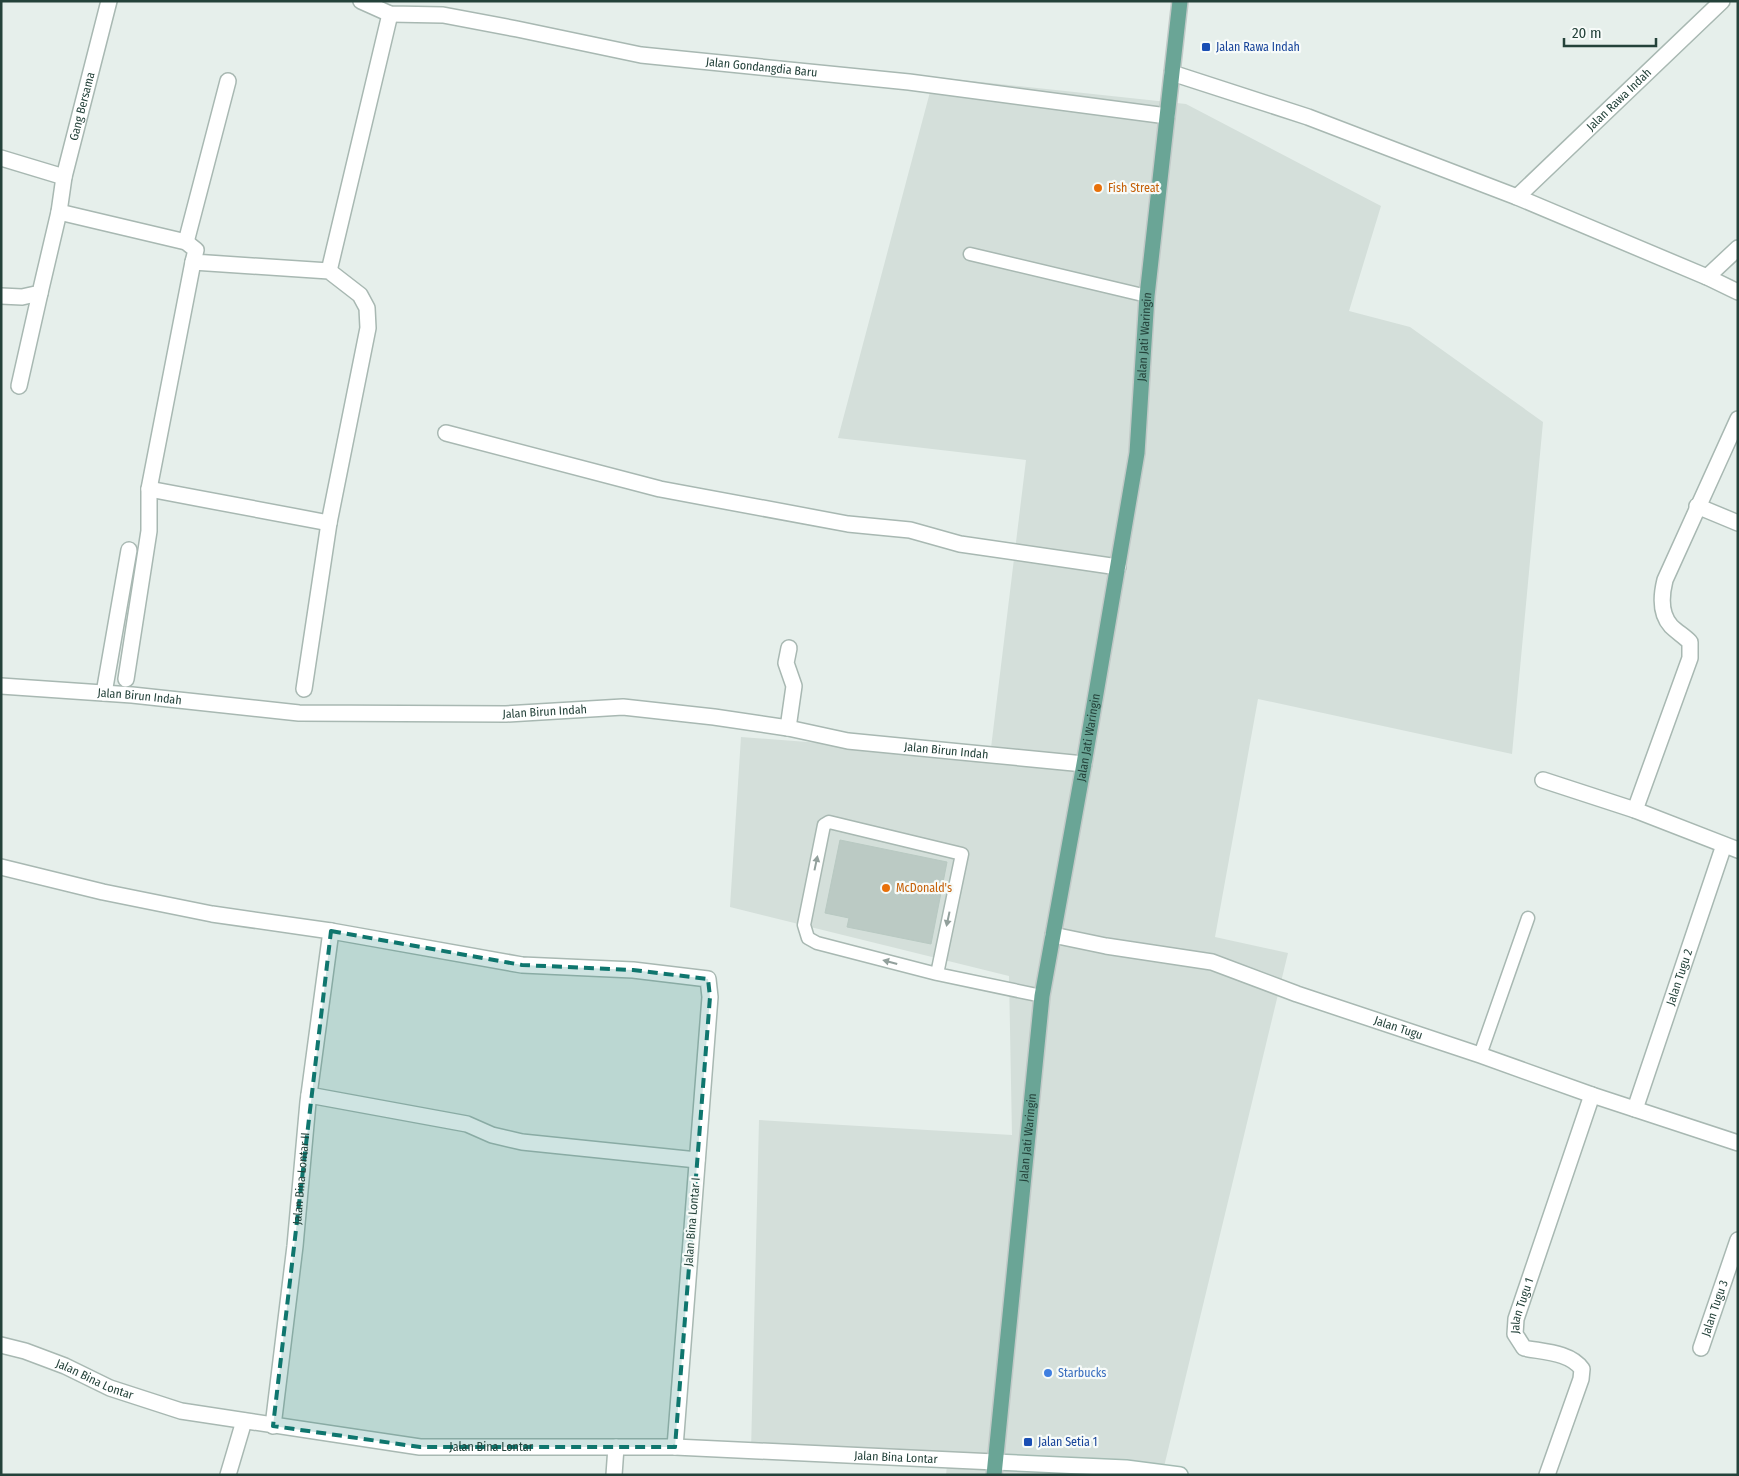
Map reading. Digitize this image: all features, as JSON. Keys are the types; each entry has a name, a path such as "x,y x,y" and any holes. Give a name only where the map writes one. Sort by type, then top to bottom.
{"main road":[{"name":"Jalan Jati Waringin","path":"994,1468 1042,996 1137,453 1147,296 1180,1"}],"street":[{"name":"Gang Bersama","path":"19,386 59,212 64,177 109,1"},
{"name":"Jalan Gondangdia Baru","path":"361,1 390,14 443,15 641,56 909,82 1167,116"},
{"name":"Jalan Rawa Indah","path":"1517,197 1722,1"},
{"path":"329,271 390,14"},
{"path":"1172,73 1308,117 1517,197 1707,277 1738,292"},
{"path":"186,242 228,81"},
{"path":"1,158 64,177"},
{"path":"59,212 186,242 196,250 150,489 149,531 126,679"},
{"path":"1707,277 1738,248"},
{"path":"193,262 329,271 360,295 367,308 368,328 329,524 304,688"},
{"path":"1,296 22,297 40,293"},
{"path":"1635,810 1690,658 1690,642 1672,627 1664,617 1662,593 1665,580 1738,419"},
{"path":"446,433 660,489 848,524 910,530 960,544 1118,567"},
{"path":"150,489 329,524"},
{"path":"1698,506 1738,523"},
{"path":"104,693 129,550"},
{"path":"788,728 794,686 786,663 789,648"},
{"name":"Jalan Birun Indah","path":"1,686 104,693 298,713 506,714 623,707 788,728 848,741 1084,764"},
{"path":"1543,780 1635,810 1731,848"},
{"name":"Jalan Tugu 2","path":"1635,1108 1731,848"},
{"path":"1,866 103,892 212,914 331,931"},
{"name":"Jalan Bina Lontar I","path":"331,931 522,965 633,970 708,979 710,997 674,1447"},
{"name":"Jalan Bina Lontar II","path":"273,1426 295,1246 310,1095 331,931"},
{"name":"Jalan Tugu","path":"1053,935 1106,946 1212,962 1297,994 1738,1143"},
{"path":"310,1095 467,1124 492,1135 522,1142 697,1160"},
{"name":"Jalan Tugu 1","path":"1547,1475 1581,1378 1582,1369 1577,1361 1569,1357 1524,1348 1515,1334 1516,1319 1592,1095"},
{"name":"Jalan Tugu 3","path":"1701,1348 1738,1240"},
{"name":"Jalan Bina Lontar","path":"1,1345 25,1351 65,1366 110,1388 181,1411 420,1447 674,1447 994,1468"},
{"path":"228,1475 244,1421"},
{"path":"614,1475 616,1447"},
{"path":"994,1468 1126,1468 1180,1475"}],"lane":[{"path":"970,254 1147,296"},
{"path":"937,974 962,854 829,822 824,825 804,925 808,938 817,943 937,974 1042,996"},
{"path":"1480,1055 1528,918"}],"highlighted area":[{"path":"331,931 522,965 633,970 708,979 710,997 675,1447 420,1447 273,1426"}],"shaded area":[{"path":"934,77 1186,104 1381,206 1349,311 1410,327 1543,422 1512,754 1258,699 1215,937 1288,953 1162,1475 946,1475 947,1465 751,1452 759,1120 1012,1135 1009,976 730,907 741,737 990,756 1026,460 838,438"}],"building":[{"name":"McDonald's","path":"840,840 947,862 931,944 847,927 849,918 825,913"}],"place":[{"name":"Jalan Rawa Indah","path":"1206,47"},
{"name":"Fish Streat","path":"1098,188"},
{"name":"McDonald's","path":"886,888"},
{"name":"Starbucks","path":"1048,1373"},
{"name":"Jalan Setia 1","path":"1028,1442"}]}
